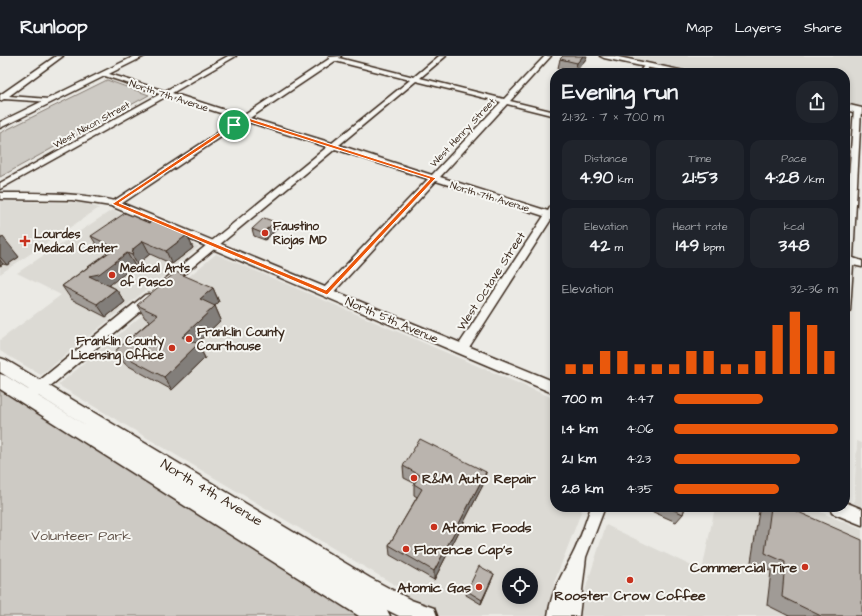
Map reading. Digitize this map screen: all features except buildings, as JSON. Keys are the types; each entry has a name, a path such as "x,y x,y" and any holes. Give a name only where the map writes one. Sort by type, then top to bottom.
{"main road":[{"name":"North 4th Avenue","path":"0,364 33,393 379,616"},
{"name":"North 4th Avenue","path":"0,381 33,393 364,585 405,608 426,616"}],"street":[{"path":"1,98 60,56"},
{"path":"0,125 142,56"},
{"name":"West Nixon Street","path":"0,186 233,56"},
{"path":"324,56 336,57 415,79 550,113"},
{"path":"33,393 443,56"},
{"name":"West Henry Street","path":"327,292 548,56"},
{"path":"604,56 661,68"},
{"path":"115,204 336,57"},
{"name":"North 7th Avenue","path":"104,74 434,178 550,211"},
{"path":"1,98 49,101"},
{"path":"850,108 860,110 850,182"},
{"path":"850,189 862,192"},
{"name":"North 5th Avenue","path":"0,196 67,196 115,204 550,386"},
{"name":"West Octave Street","path":"462,349 550,217"},
{"path":"850,261 862,264"},
{"path":"571,616 580,558 596,512"},
{"path":"850,512 862,517"},
{"path":"556,616 557,603 564,583 580,558"}],"shaded area":[{"path":"623,56 862,56 862,106 850,104 850,68 680,68"},
{"name":"Lourdes Medical Center","path":"0,201 83,203 99,208 0,274"},
{"path":"112,210 199,247 41,375 0,351 0,340 61,295 17,273"},
{"path":"216,254 550,397 550,512 581,512 554,583 551,616 439,616 409,600 400,588 58,385"},
{"path":"857,441 862,443 862,507 854,503"},
{"path":"714,512 821,512 862,530 862,616 578,616 606,525 702,571"}],"green space":[{"path":"107,80 149,95 0,177 0,133"},
{"name":"Volunteer Park","path":"0,388 362,616 0,616"}],"place":[{"name":"Faustino Riojas MD","path":"265,233"},
{"name":"Lourdes Medical Center","path":"25,241"},
{"name":"Medical Arts of Pasco","path":"112,275"},
{"name":"Franklin County Courthouse","path":"189,339"},
{"name":"Franklin County Licensing Office","path":"172,348"},
{"name":"R&M Auto Repair","path":"414,478"},
{"name":"Atomic Foods","path":"434,527"},
{"name":"Florence Cap's","path":"406,549"},
{"name":"Commercial Tire","path":"805,567"},
{"name":"Rooster Crow Coffee","path":"630,580"},
{"name":"Atomic Gas","path":"479,587"}],"route":[{"path":"244,118 434,178 327,292 115,204 234,125 244,118"}]}
